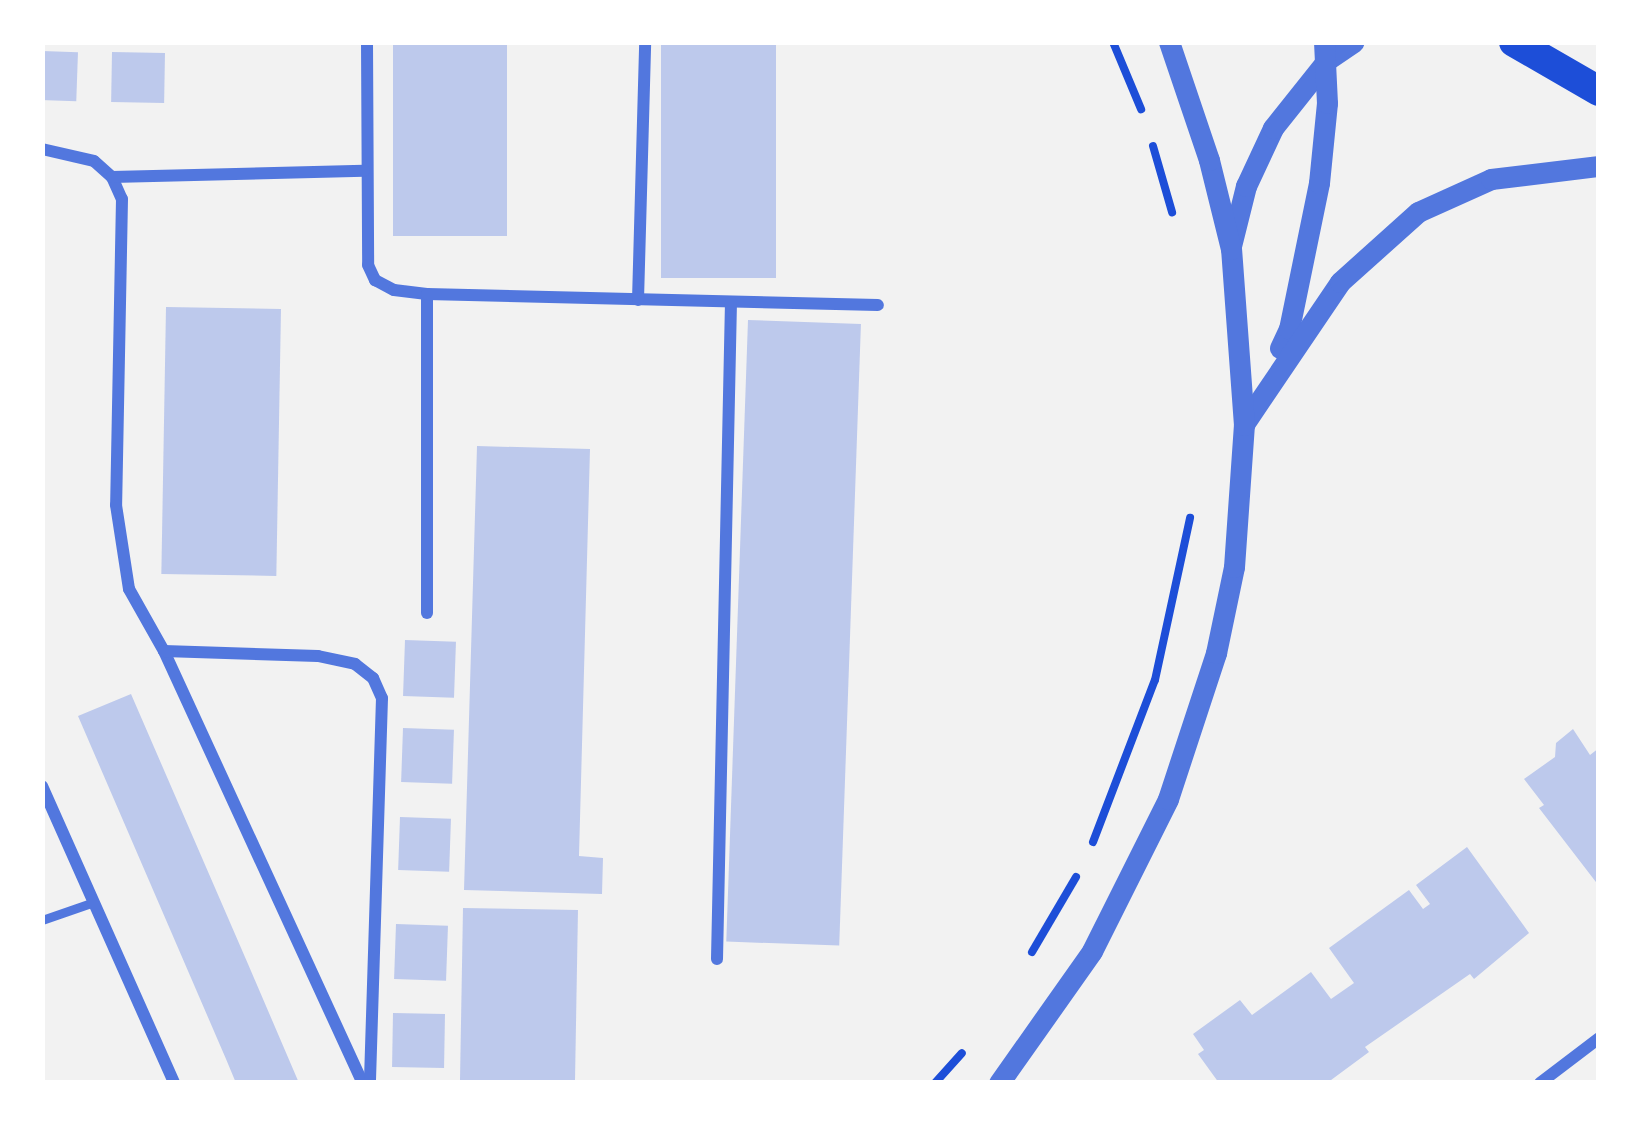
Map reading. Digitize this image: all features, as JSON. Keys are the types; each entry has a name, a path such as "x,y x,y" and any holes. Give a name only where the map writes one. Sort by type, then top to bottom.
{"main road":[{"path":"1514,42 1599,92"}],"street":[{"path":"367,42 368,265 376,280 394,290 878,305"},
{"path":"638,300 645,42"},
{"path":"1000,1083 1049,1019 1092,951 1168,799 1216,653 1234,566 1244,425 1231,249 1209,160 1169,42"},
{"path":"1231,249 1246,186 1273,128 1325,51 1354,42"},
{"path":"1244,425 1289,329 1305,263 1319,183 1325,51"},
{"path":"42,149 94,161 112,177 122,199 120,542 129,589 164,651 366,1083"},
{"path":"1244,425 1340,282 1418,212 1491,179 1599,166"},
{"path":"112,177 364,172"},
{"path":"427,294 427,613"},
{"path":"717,959 731,302"},
{"path":"164,651 318,656 356,664 373,678 382,698 366,1083"},
{"path":"42,786 174,1083"},
{"path":"1540,1083 1599,1038"}],"lane":[{"path":"42,920 94,902"}],"path":[{"path":"1113,42 1146,121"},
{"path":"1153,144 1179,235"},
{"path":"1088,855 1155,680 1193,505 1241,495"},
{"path":"1024,965 1077,874"},
{"path":"935,1083 976,1037"}],"building":[{"path":"393,42 507,42 507,236 393,236"},
{"path":"661,42 776,42 776,278 661,278"},
{"path":"42,51 78,52 76,101 42,100"},
{"path":"112,52 165,53 164,103 111,102"},
{"path":"166,307 281,309 276,576 161,574"},
{"path":"748,320 861,324 839,946 726,942"},
{"path":"477,446 590,449 579,856 603,858 602,894 464,890"},
{"path":"405,640 456,642 454,698 403,696"},
{"path":"131,694 299,1083 236,1083 78,716"},
{"path":"403,728 454,730 452,784 401,782"},
{"path":"1573,729 1590,755 1599,748 1599,886 1539,808 1544,805 1524,779 1555,757 1556,743"},
{"path":"400,817 451,819 449,872 398,870"},
{"path":"1467,847 1529,933 1474,979 1470,974 1365,1047 1369,1052 1327,1083 1219,1083 1198,1054 1204,1050 1193,1034 1240,1000 1252,1015 1311,972 1331,999 1354,983 1329,948 1409,890 1423,909 1430,904 1416,885"},
{"path":"463,908 578,910 575,1083 460,1083"},
{"path":"396,924 448,926 446,981 394,979"},
{"path":"393,1013 445,1014 444,1068 392,1067"}]}
